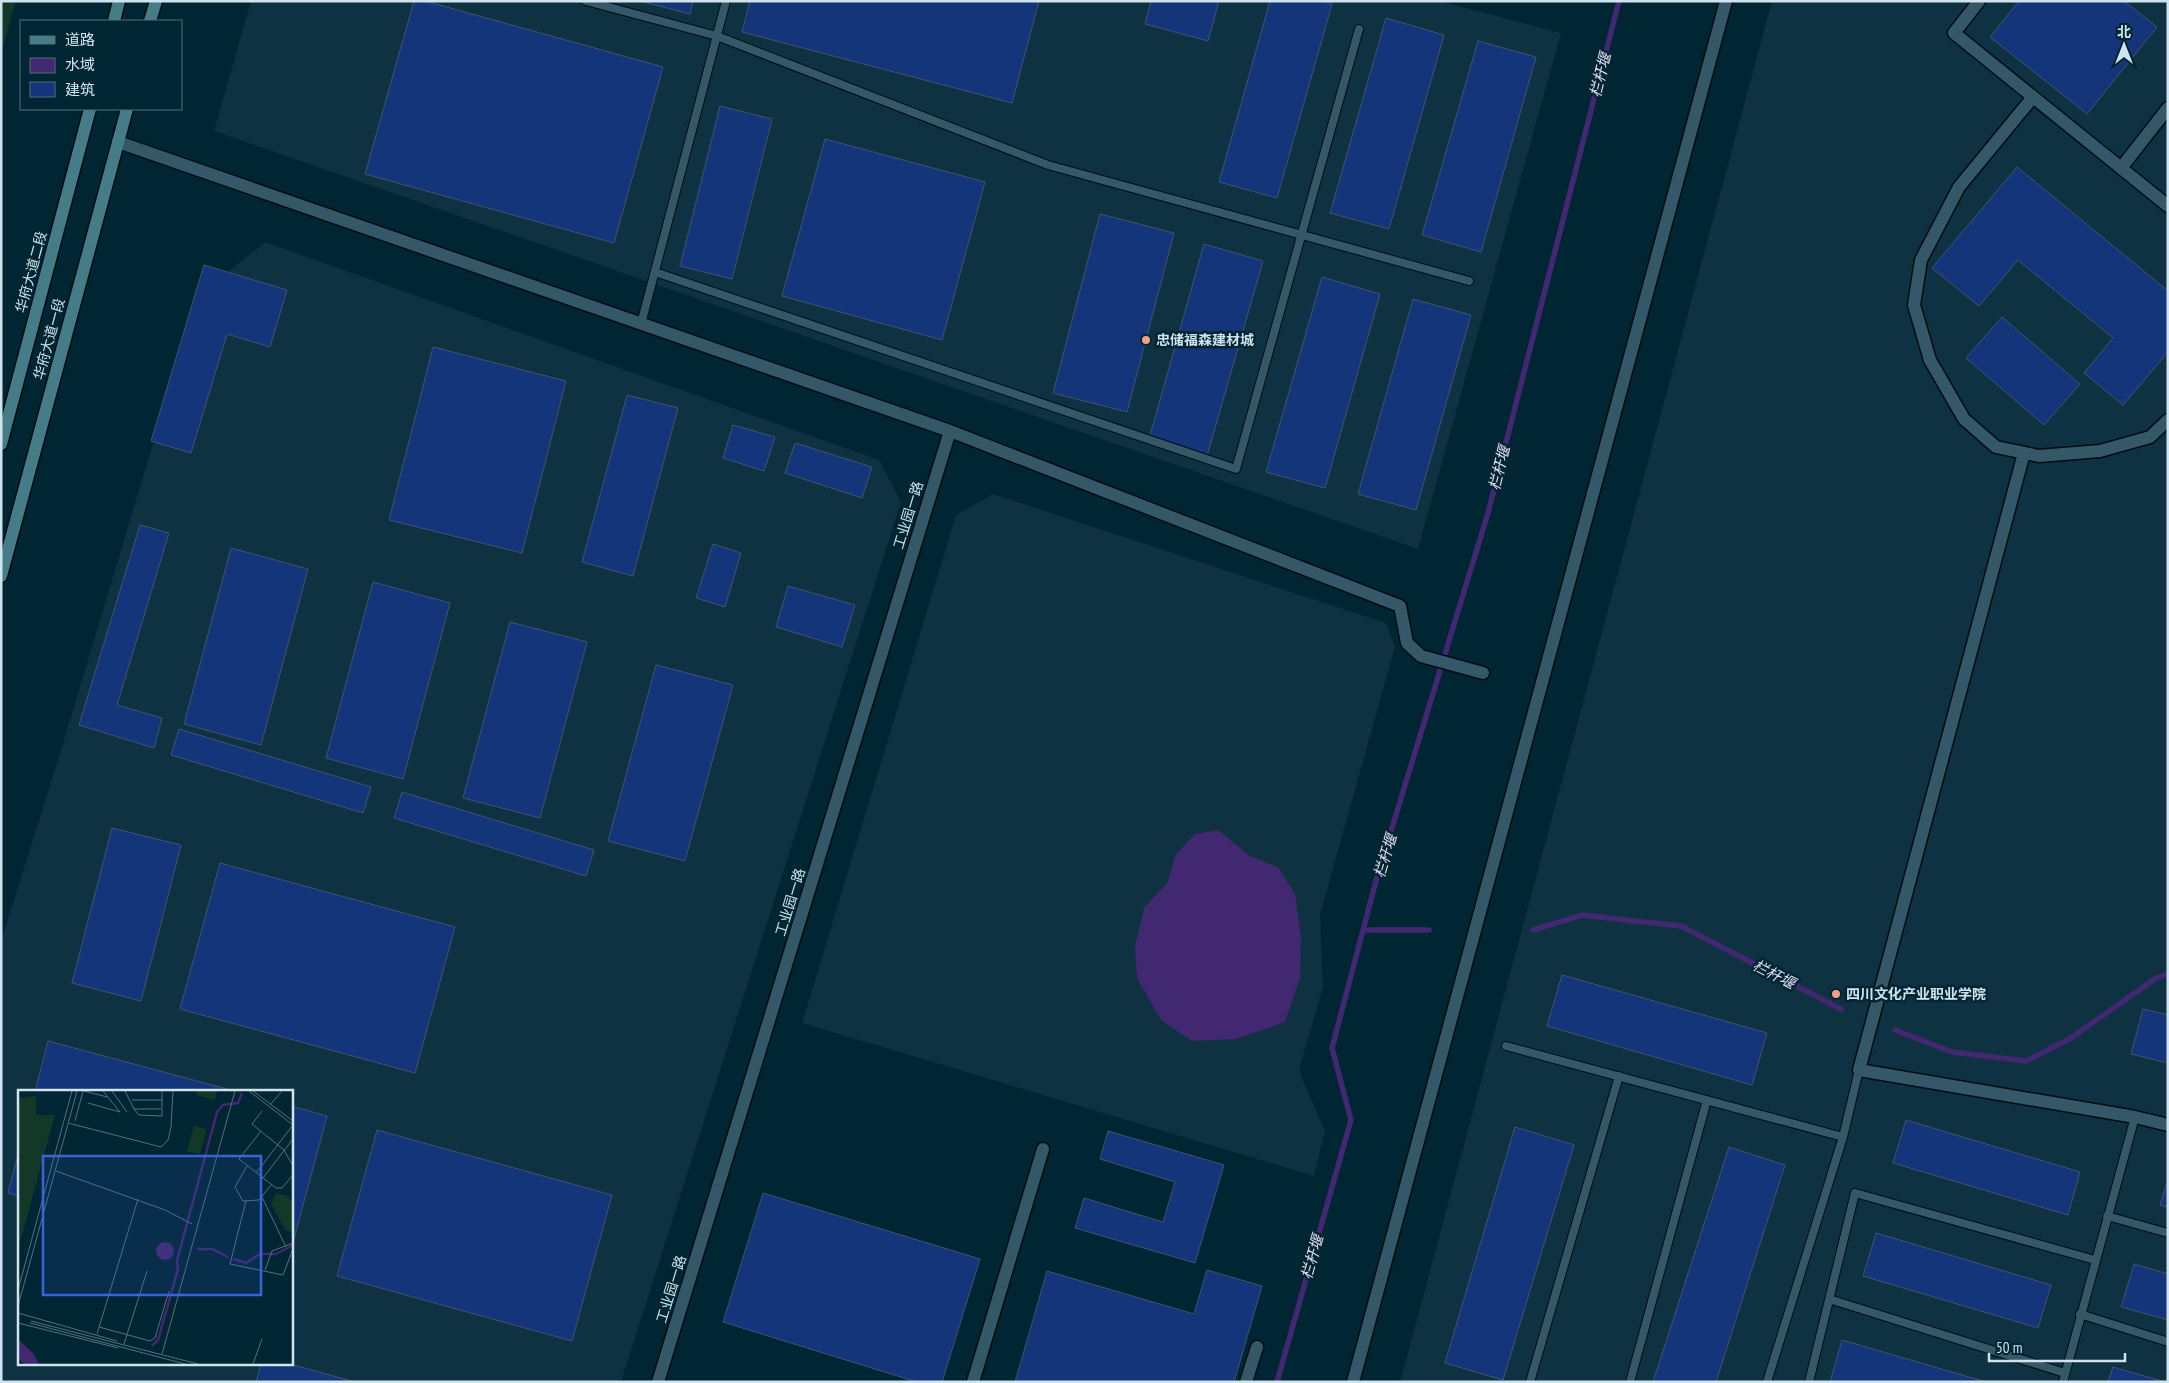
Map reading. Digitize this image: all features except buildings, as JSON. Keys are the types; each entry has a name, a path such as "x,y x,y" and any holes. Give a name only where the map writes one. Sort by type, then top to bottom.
{"main road":[{"path":"114,20 120,1"},
{"path":"150,20 156,1"},
{"name":"华府大道二段","path":"1,444 90,110"},
{"name":"华府大道一段","path":"1,576 127,110"}],"street":[{"path":"1353,1382 1726,1"},
{"path":"1979,1 1954,34 2168,206"},
{"path":"2033,97 1959,187 1921,260 1914,305 1930,360 1964,419 1996,446 2039,456 2100,451 2150,437 2168,420"},
{"path":"2121,168 2168,108"},
{"path":"118,142 950,431 1400,606 1407,643 1420,656 1483,673"},
{"name":"工业园一路","path":"658,1382 950,431"},
{"path":"2024,453 1860,1070 2135,1117 2168,1125"},
{"path":"973,1382 1043,1149"},
{"path":"1246,1382 1257,1347"}],"lane":[{"path":"586,1 717,36 1048,166 1469,281"},
{"path":"641,324 726,1"},
{"path":"655,272 1236,469 1359,29"},
{"path":"1506,1046 1843,1137"},
{"path":"1767,1382 1843,1137 1860,1070"},
{"path":"1530,1382 1619,1076"},
{"path":"1630,1382 1707,1100"},
{"path":"2063,1382 2135,1117"},
{"path":"1809,1382 1855,1193 2095,1260"},
{"path":"2108,1216 2168,1234"},
{"path":"1829,1299 2065,1373"},
{"path":"2080,1314 2168,1342"}],"shaded area":[{"name":"忠储福森建材城","path":"251,1 1440,1 1561,33 1418,549 214,131"},
{"name":"四川文化产业职业学院","path":"1772,1 2168,1 2168,1382 1400,1382"},
{"path":"265,242 879,460 901,502 621,1382 1,1382 1,941 61,750 197,297"},
{"path":"993,494 1386,623 1395,647 1320,915 1323,987 1299,1070 1325,1132 1314,1176 802,1023 956,515"}],"green space":[{"path":"1,1 16,1 1,54"}],"water":[{"path":"1218,830 1250,856 1278,867 1295,894 1301,937 1300,978 1285,1022 1236,1039 1192,1041 1161,1020 1137,978 1135,947 1144,908 1167,883 1176,854 1195,834"}],"waterway":[{"name":"栏杆堰","path":"1277,1382 1351,1120 1332,1048 1377,877 1488,513 1619,1"},
{"name":"栏杆堰","path":"1533,930 1582,915 1681,926 1841,1009"},
{"name":"栏杆堰","path":"1364,930 1429,930"},
{"name":"栏杆堰","path":"1895,1030 1952,1052 2026,1061 2071,1038 2156,978 2168,974"}],"place":[{"name":"忠储福森建材城","path":"1146,340"},
{"name":"四川文化产业职业学院","path":"1836,994"}]}
